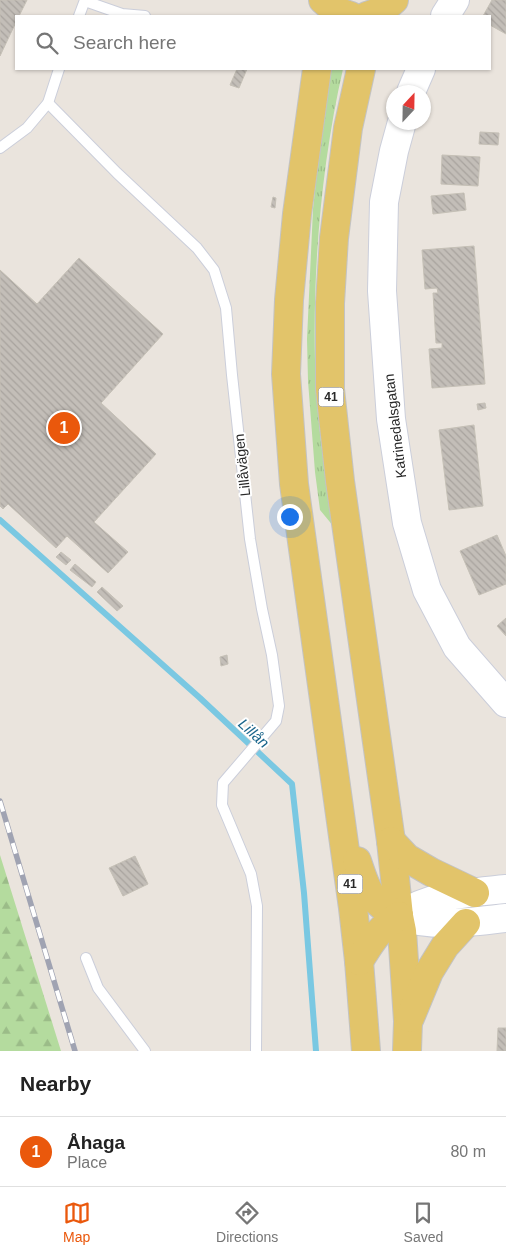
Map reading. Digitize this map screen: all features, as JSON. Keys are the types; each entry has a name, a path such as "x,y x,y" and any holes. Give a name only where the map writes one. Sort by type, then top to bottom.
{"main road":[{"path":"324,6 348,15"},
{"name":"41","path":"317,70 297,214 289,300 286,374 294,484 360,962 366,1051"},
{"name":"41","path":"361,70 348,128 334,238 330,304 330,389 340,481 402,931 408,1021 407,1051"},
{"path":"340,807 367,890 374,900 385,909 399,916"},
{"path":"391,841 407,858 475,893"},
{"path":"360,962 373,939 385,925 399,916"},
{"path":"408,1021 429,972 445,946 466,923"}],"street":[{"path":"446,15 455,0"},
{"path":"414,85 421,70"},
{"name":"Katrinedalsgatan","path":"400,130 384,202 382,291 391,419 407,523 427,590 457,647 506,702"},
{"path":"399,916 413,907 436,898 506,889"},
{"path":"399,916 414,922 436,924 466,923 506,918"}],"lane":[{"path":"79,15 85,1 122,14 134,15"},
{"path":"0,148 27,128 48,103 59,70"},
{"name":"Lillåvägen","path":"48,103 197,248 214,270 226,308 250,538 277,682 279,706 276,721 224,783 222,805 251,874 257,906 256,1051"},
{"path":"86,958 98,988 145,1051"}],"green space":[{"path":"328,70 343,70 328,147 323,187 316,268 315,309 316,388 319,423 334,527 320,510 308,381 307,339 313,209"},
{"path":"0,855 61,1051 0,1051"}],"building":[{"path":"0,0 27,0 20,15 15,15 15,24 0,56"},
{"path":"492,0 506,0 506,34 491,26 491,15 484,15"},
{"path":"237,70 247,70 239,88 230,85"},
{"path":"480,132 499,133 498,145 479,144"},
{"path":"442,155 480,157 478,186 441,184"},
{"path":"464,193 466,210 433,214 431,196"},
{"path":"273,197 276,198 275,208 271,207"},
{"path":"474,246 485,384 432,388 429,349 442,348 442,343 436,343 433,293 438,293 437,288 425,289 422,250"},
{"path":"79,258 163,334 101,403 156,454 94,522 128,552 108,573 67,536 56,548 8,504 3,509 0,506 0,270 37,304"},
{"path":"485,403 486,408 478,410 477,404"},
{"path":"474,425 483,506 449,510 439,430"},
{"path":"497,535 506,556 506,584 479,595 460,551"},
{"path":"61,552 71,560 66,565 56,557"},
{"path":"75,564 96,582 92,587 70,570"},
{"path":"102,587 123,606 117,611 97,592"},
{"path":"506,618 506,636 497,626"},
{"path":"227,655 228,664 221,666 220,657"},
{"path":"135,856 148,884 123,896 109,868"},
{"path":"498,1028 506,1028 506,1051 497,1051"}],"waterway":[{"name":"Lillån","path":"0,520 200,698 292,784 304,893 316,1051"}],"railway":[{"path":"0,801 75,1051"}],"place":[{"name":"Åhaga","path":"64,428"}]}
